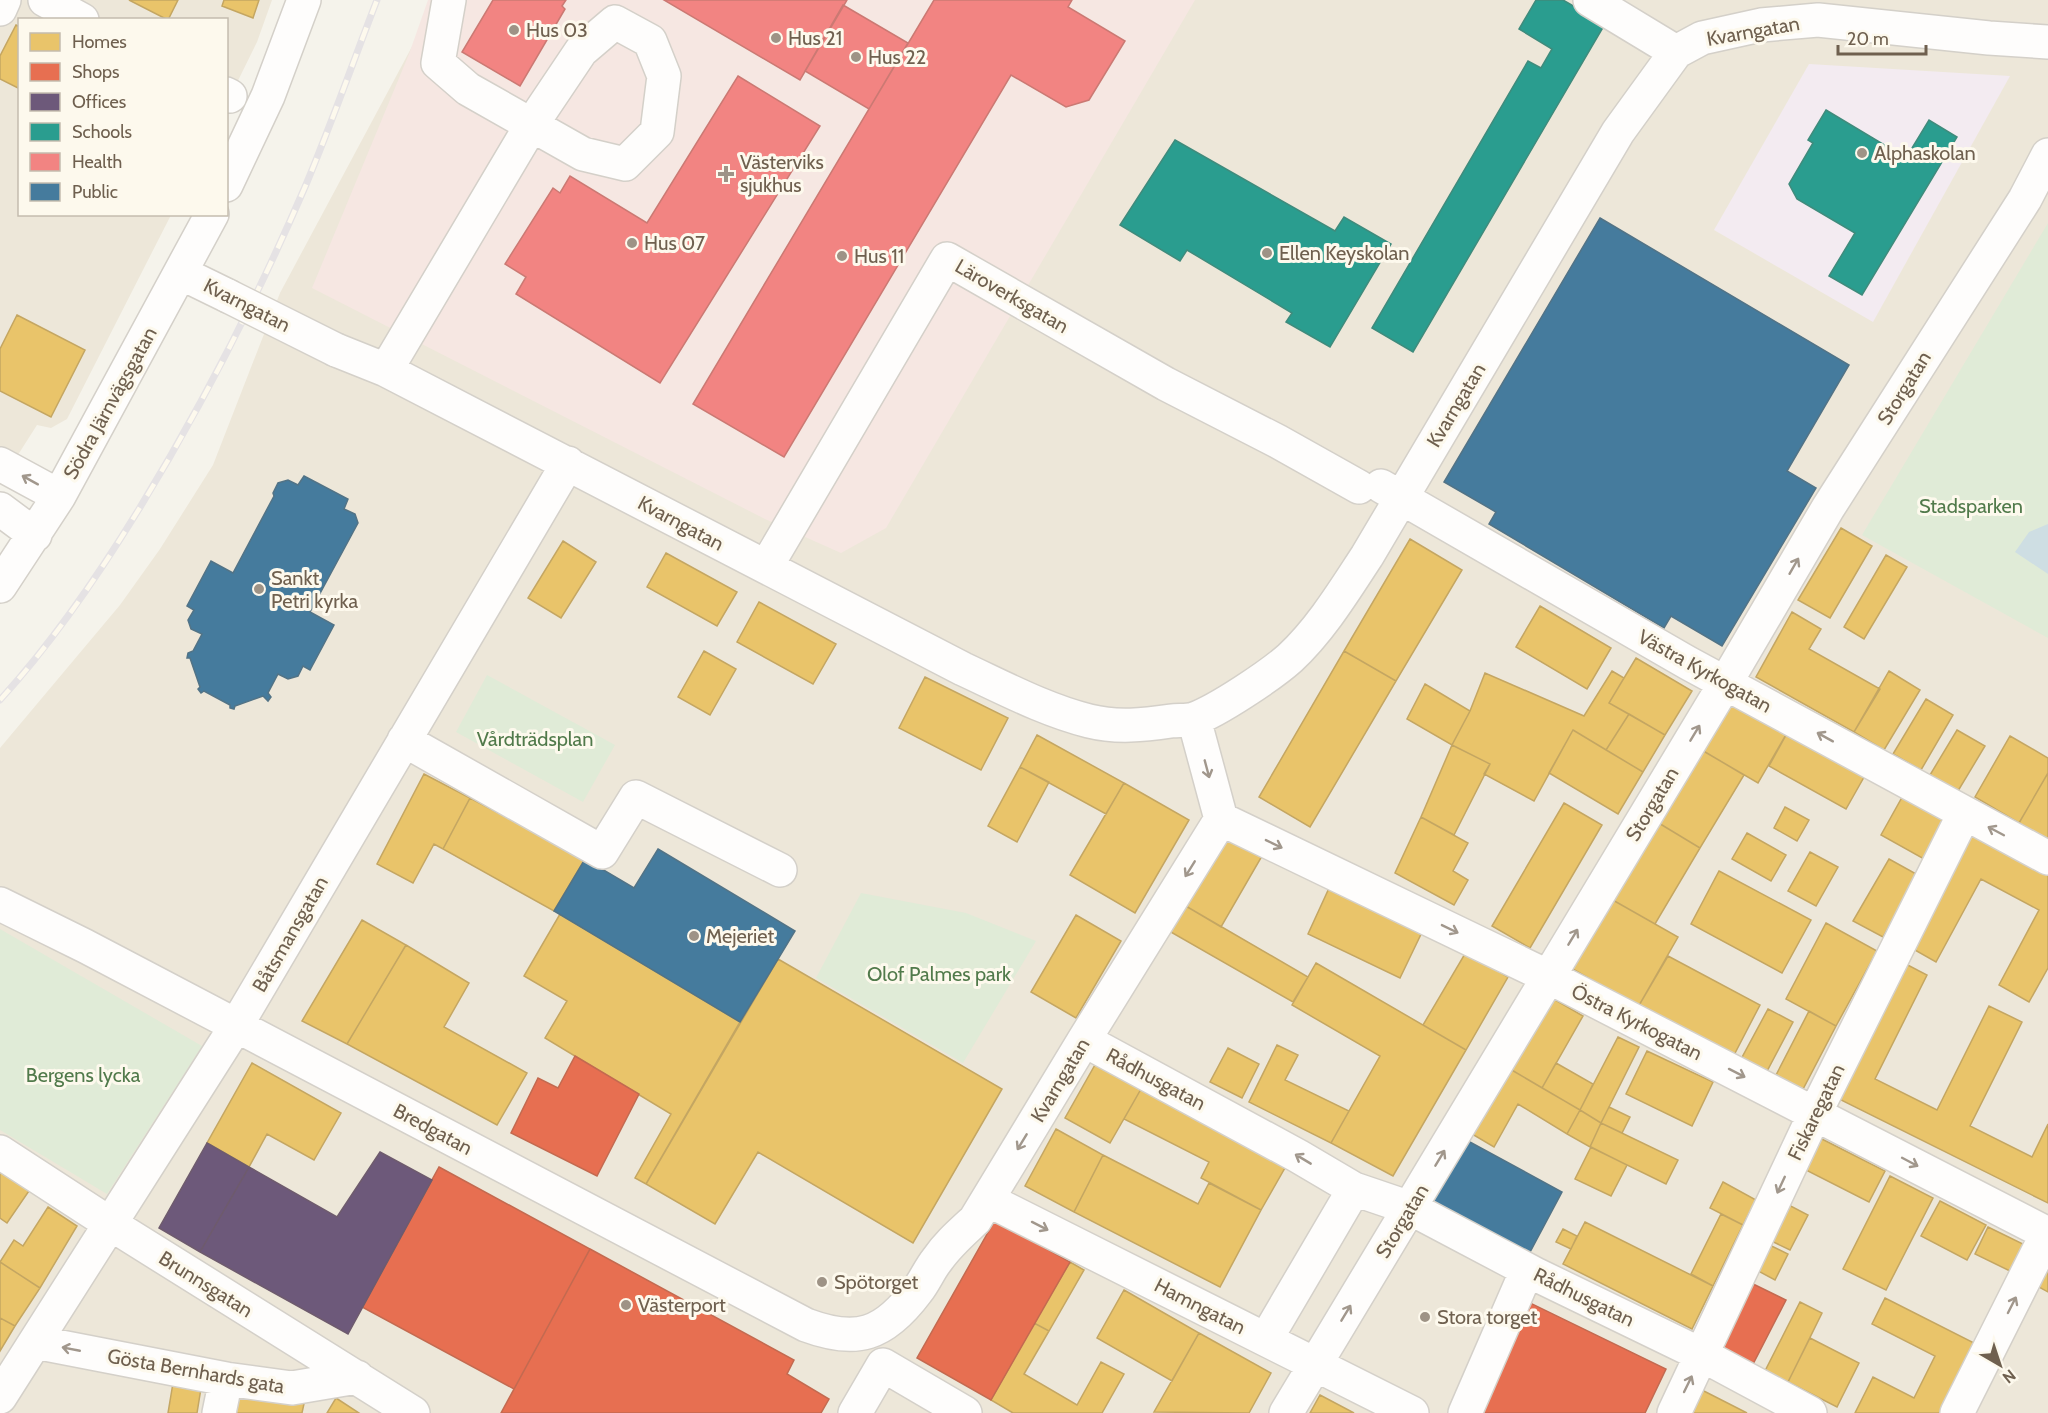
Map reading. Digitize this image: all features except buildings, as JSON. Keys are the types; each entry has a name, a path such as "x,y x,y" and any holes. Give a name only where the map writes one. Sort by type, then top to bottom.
{"street":[{"path":"0,9 4,0"},
{"path":"45,0 78,18"},
{"path":"228,180 267,96 304,0"},
{"path":"386,370 532,124 468,89 438,63 449,0"},
{"path":"1590,0 1676,52"},
{"name":"Kvarngatan","path":"181,273 336,350 386,370 963,669 1032,702 1089,721 1111,724 1136,725 1194,719 1235,697 1289,658 1341,596 1367,556 1618,132 1676,52 1702,38 1761,25 1818,20 2048,42"},
{"name":"Storgatan","path":"1286,1413 1726,682 1828,508 2025,199 2048,156"},
{"name":"Storgatan","path":"2025,199 2048,174"},
{"name":"Södra Järnvägsgatan","path":"0,586 59,496 211,216"},
{"name":"Läroverksgatan","path":"766,567 947,260 1166,384 1362,482"},
{"path":"0,464 59,496"},
{"name":"Båtsmansgatan","path":"0,1397 236,1026 568,464"},
{"name":"Västra Kyrkogatan","path":"1362,482 1400,498 1726,682 2048,858"},
{"path":"0,510 35,535"},
{"path":"1194,719 1221,819"},
{"path":"404,740 602,852 636,797 780,870"},
{"name":"Fiskaregatan","path":"1674,1413 1815,1113 1964,814"},
{"name":"Kvarngatan","path":"870,1332 889,1322 904,1308 949,1243 975,1220 1221,819"},
{"name":"Östra Kyrkogatan","path":"1221,819 1549,977 2048,1233"},
{"name":"Bredgatan","path":"0,904 806,1325 830,1334 851,1336 870,1332"},
{"name":"Rådhusgatan","path":"1084,1040 1298,1156 1354,1189 1410,1208 1527,1270 1702,1354 1810,1413"},
{"name":"Brunnsgatan","path":"0,1152 413,1413"},
{"path":"1266,1339 1354,1189"},
{"name":"Hamngatan","path":"988,1200 1412,1413"},
{"path":"1957,1413 2048,1233"},
{"path":"1465,1413 1527,1270"},
{"path":"870,1332 883,1365 965,1413"},
{"name":"Gösta Bernhards gata","path":"35,1342 226,1379 292,1388 357,1377"},
{"path":"855,1413 883,1365"},
{"path":"219,1413 226,1379"}],"shaded area":[{"path":"0,0 272,0 257,42 228,101 228,18 18,18 18,216 170,216 67,419 51,428 37,425 0,483"},
{"name":"Västerviks sjukhus","path":"428,0 1195,0 886,528 841,553 765,519 312,288 409,54"},
{"path":"437,0 2048,0 2048,1413 0,1413 0,748 120,605 160,549 213,465 280,293"},
{"name":"Alphaskolan","path":"1809,64 2010,76 1873,322 1714,230"},
{"path":"2048,524 2048,574 2015,552 2029,532"}],"green space":[{"name":"Stadsparken","path":"2048,223 2048,638 1862,535"},
{"name":"Vårdträdsplan","path":"487,675 615,745 583,802 456,732"},
{"name":"Olof Palmes park","path":"861,893 966,913 1036,941 963,1063 816,978"},
{"name":"Bergens lycka","path":"0,929 202,1046 107,1194 0,1130"}],"railway":[{"path":"0,700 20,678 91,584 139,509 207,391 268,270 305,187 377,0"}],"place":[{"name":"Hus 03","path":"514,30"},
{"name":"Hus 21","path":"776,38"},
{"name":"Hus 22","path":"856,57"},
{"name":"Alphaskolan","path":"1862,153"},
{"name":"Västerviks sjukhus","path":"726,174"},
{"name":"Hus 07","path":"632,243"},
{"name":"Ellen Keyskolan","path":"1267,253"},
{"name":"Hus 11","path":"842,256"},
{"name":"Sankt Petri kyrka","path":"259,589"},
{"name":"Mejeriet","path":"694,936"},
{"name":"Spötorget","path":"822,1282"},
{"name":"Västerport","path":"626,1305"},
{"name":"Stora torget","path":"1425,1317"}]}
